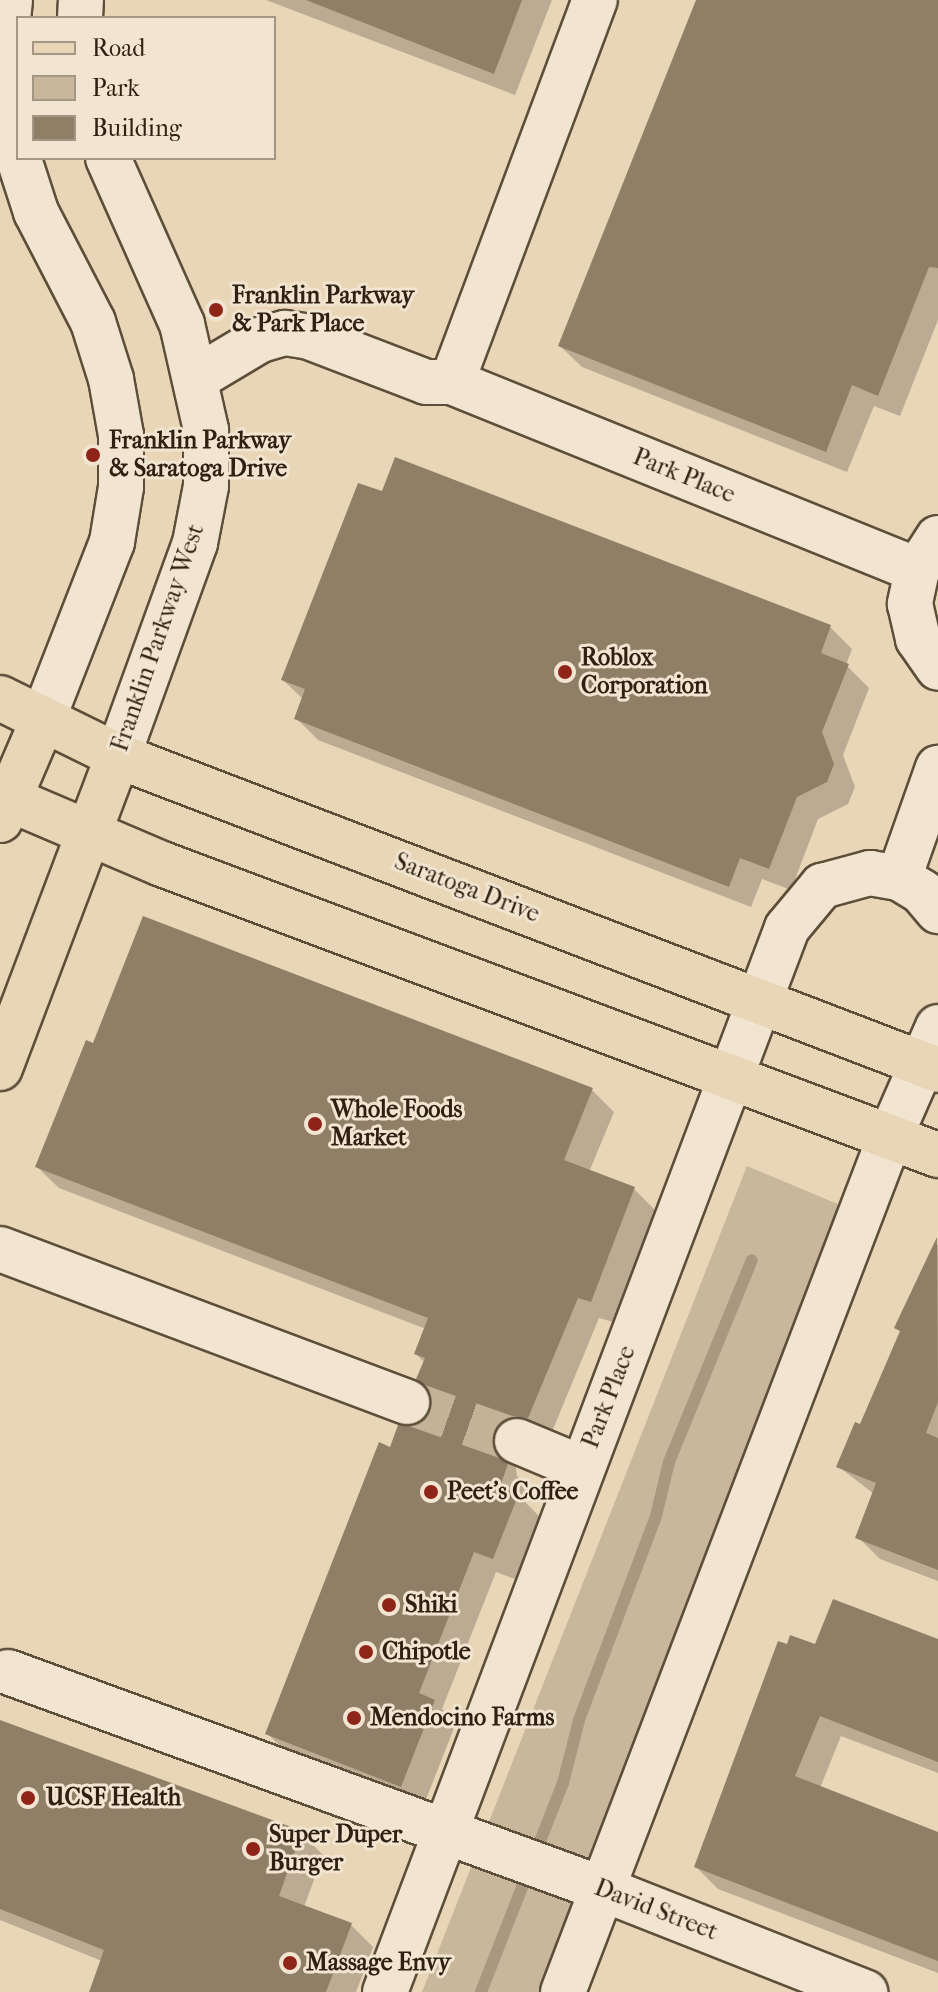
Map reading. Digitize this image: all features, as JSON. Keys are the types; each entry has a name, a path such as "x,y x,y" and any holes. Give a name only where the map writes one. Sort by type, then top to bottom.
{"main road":[{"name":"Saratoga Drive","path":"0,698 42,722 118,756 759,997 933,1054"},
{"path":"42,722 3,805 938,1155"},
{"name":"Franklin Parkway West","path":"0,1068 118,756"}],"street":[{"path":"10,0 7,122 16,150"},
{"path":"452,382 595,0"},
{"path":"19,160 36,212 93,322 111,379 121,435 121,487 112,542 42,722"},
{"name":"Franklin Parkway West","path":"109,160 182,324 198,377 206,430 206,486 195,543 118,756"},
{"name":"Park Place","path":"198,377 260,340 285,333 426,382 452,382 927,554 913,616 918,639 938,668"},
{"path":"938,768 899,878 922,892 938,911"},
{"name":"Park Place","path":"385,1992 787,928 822,886 870,873 899,878"},
{"path":"563,1992 586,1883 890,1137 933,1054"},
{"path":"0,1249 407,1402"},
{"path":"517,1441 582,1468"},
{"name":"David Street","path":"8,1672 447,1831 865,1992"}],"green space":[{"path":"747,1166 840,1205 543,1992 422,1992"}],"building":[{"path":"306,0 522,0 494,74"},
{"path":"696,0 938,0 938,268 929,267 878,396 852,385 826,452 558,346"},
{"name":"Roblox Corporation","path":"395,457 831,625 821,653 849,664 822,732 834,764 827,782 797,797 769,869 740,858 729,887 294,719 305,689 281,680 358,483 382,491"},
{"name":"Whole Foods Market","path":"143,916 593,1088 564,1160 635,1187 591,1302 578,1298 528,1418 513,1416 494,1432 497,1456 508,1464 500,1486 519,1493 493,1559 474,1552 419,1693 435,1700 401,1787 265,1734 379,1442 390,1447 398,1425 412,1426 430,1411 431,1397 416,1379 425,1358 414,1354 428,1318 35,1167 86,1040 93,1043"},
{"path":"937,1237 938,1402 926,1433 938,1438 938,1570 855,1538 876,1483 836,1467 855,1422 860,1424 900,1331 894,1328"},
{"path":"833,1599 938,1639 938,1762 820,1716 795,1776 938,1832 938,1961 694,1867 778,1641 787,1644 790,1635 815,1644"},
{"path":"0,1720 302,1831 279,1896 352,1923 326,1992 89,1992 104,1950 0,1909"}],"waterway":[{"path":"481,1992 563,1783 579,1720 656,1516 669,1462 752,1260"}],"tunnel":[{"path":"407,1402 517,1441"}],"place":[{"name":"Franklin Parkway & Park Place","path":"216,310"},
{"name":"Franklin Parkway & Saratoga Drive","path":"93,455"},
{"name":"Roblox Corporation","path":"565,672"},
{"name":"Whole Foods Market","path":"315,1124"},
{"name":"Peet's Coffee","path":"431,1492"},
{"name":"Shiki","path":"389,1605"},
{"name":"Chipotle","path":"366,1652"},
{"name":"Mendocino Farms","path":"354,1718"},
{"name":"UCSF Health","path":"28,1798"},
{"name":"Super Duper Burger","path":"253,1849"},
{"name":"Massage Envy","path":"290,1963"}]}
